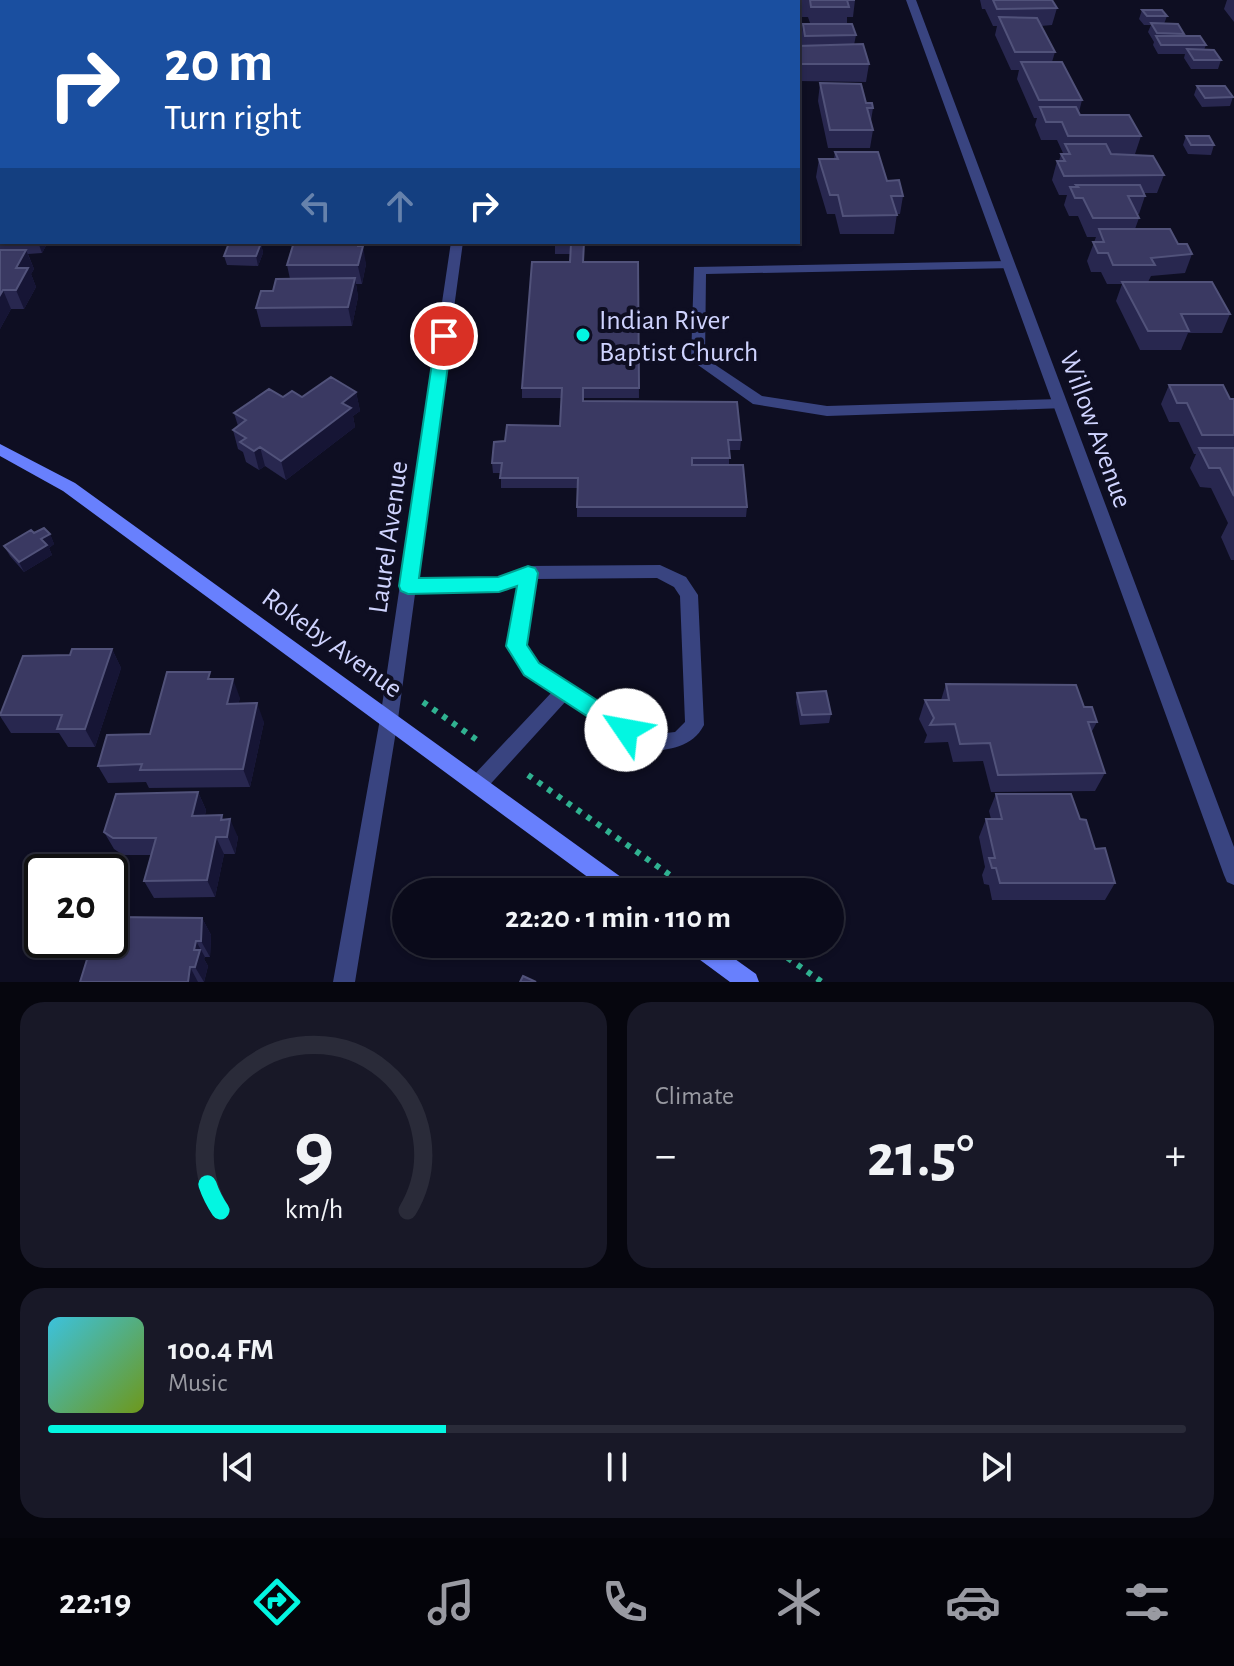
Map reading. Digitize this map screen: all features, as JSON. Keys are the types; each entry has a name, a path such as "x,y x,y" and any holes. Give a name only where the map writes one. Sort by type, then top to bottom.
{"street":[{"name":"Willow Avenue","path":"911,0 1234,875"},
{"name":"Laurel Avenue","path":"344,982 389,719 457,244"},
{"path":"1009,265 699,270 698,360 758,400 827,411 1060,404"},
{"name":"Rokeby Avenue","path":"0,449 69,487 606,878"},
{"path":"408,586 499,585 528,573 660,571 680,582 689,595 695,725 680,739 647,744 531,669 516,646 528,573"},
{"path":"478,784 565,690"},
{"path":"715,958 748,982"}],"path":[{"path":"788,958 822,982"}],"building":[{"path":"810,0 847,0 849,7 811,7"},
{"path":"993,0 1052,0 1057,8 997,9"},
{"path":"1142,10 1162,10 1167,16 1147,16"},
{"path":"999,17 1037,18 1055,52 1015,52"},
{"path":"1151,23 1178,24 1184,34 1157,33"},
{"path":"803,24 852,24 856,35 805,36"},
{"path":"1156,36 1200,36 1206,45 1161,45"},
{"path":"863,44 869,64 800,64 800,46"},
{"path":"1187,49 1214,50 1221,60 1194,60"},
{"path":"1021,62 1062,62 1082,100 1039,100"},
{"path":"820,83 861,84 866,103 872,103 873,108 867,108 873,130 830,130"},
{"path":"1197,86 1225,86 1233,97 1205,98"},
{"path":"1040,107 1076,107 1080,115 1129,115 1141,136 1068,136 1062,122 1046,122"},
{"path":"1186,136 1209,136 1214,145 1191,145"},
{"path":"1065,144 1106,144 1111,154 1153,156 1164,175 1064,176 1057,161 1065,161 1061,154 1070,154"},
{"path":"835,152 878,152 887,181 899,180 903,196 891,196 897,215 843,216 838,195 830,195 819,159 838,159"},
{"path":"1076,185 1140,185 1145,196 1128,196 1139,218 1093,218 1083,198 1075,198 1070,187 1078,187"},
{"path":"1099,229 1170,229 1178,244 1187,244 1192,254 1151,258 1155,265 1113,265 1108,253 1098,253 1093,242 1104,242"},
{"path":"229,244 261,244 256,256 224,256"},
{"path":"293,244 363,246 358,265 287,265"},
{"name":"Indian River Baptist Church","path":"571,244 584,244 583,262 638,262 639,388 583,388 583,401 737,402 741,440 728,440 730,458 692,458 692,465 743,465 747,507 577,507 578,478 500,478 502,463 492,463 494,442 505,441 507,425 560,426 562,388 522,388 532,262 570,262"},
{"path":"0,250 26,250 16,268 28,268 16,290 3,290 0,295"},
{"path":"355,278 348,307 256,308 261,291 273,291 276,279"},
{"path":"1122,282 1212,282 1230,314 1181,314 1189,331 1148,331"},
{"path":"331,377 356,392 342,403 351,408 281,461 260,447 254,451 240,442 246,438 233,430 246,420 234,413 269,389 283,397 292,391 302,397"},
{"path":"1169,385 1223,385 1230,399 1234,399 1234,435 1202,435 1187,403 1177,403"},
{"path":"1199,448 1234,448 1234,496 1220,468 1209,468"},
{"path":"44,528 50,534 41,539 47,545 19,562 4,546 31,530 34,533"},
{"path":"72,649 112,649 85,729 57,729 62,715 0,715 23,656 70,655"},
{"path":"167,672 210,672 208,679 233,679 227,704 257,703 243,769 140,770 142,764 98,766 107,735 150,734"},
{"path":"946,684 1076,685 1084,707 1092,707 1097,722 1088,722 1105,773 998,775 990,743 960,744 955,724 930,725 934,718 925,700 949,700"},
{"path":"826,691 831,714 802,715 797,693"},
{"path":"198,792 192,816 222,815 221,820 230,819 227,837 216,837 207,880 144,881 156,838 113,838 104,832 116,794"},
{"path":"996,794 1071,794 1080,819 1086,820 1095,849 1105,848 1115,883 1000,883 989,858 995,858 986,819 1002,819"},
{"path":"128,917 202,918 201,941 196,941 194,950 200,950 195,967 190,967 188,982 80,982 87,958 128,958"},
{"path":"523,976 536,982 520,982"}],"place":[{"name":"Indian River Baptist Church","path":"583,335"}],"route":[{"path":"444,336 408,586 499,585 528,573 516,646 531,669 626,730"}]}
